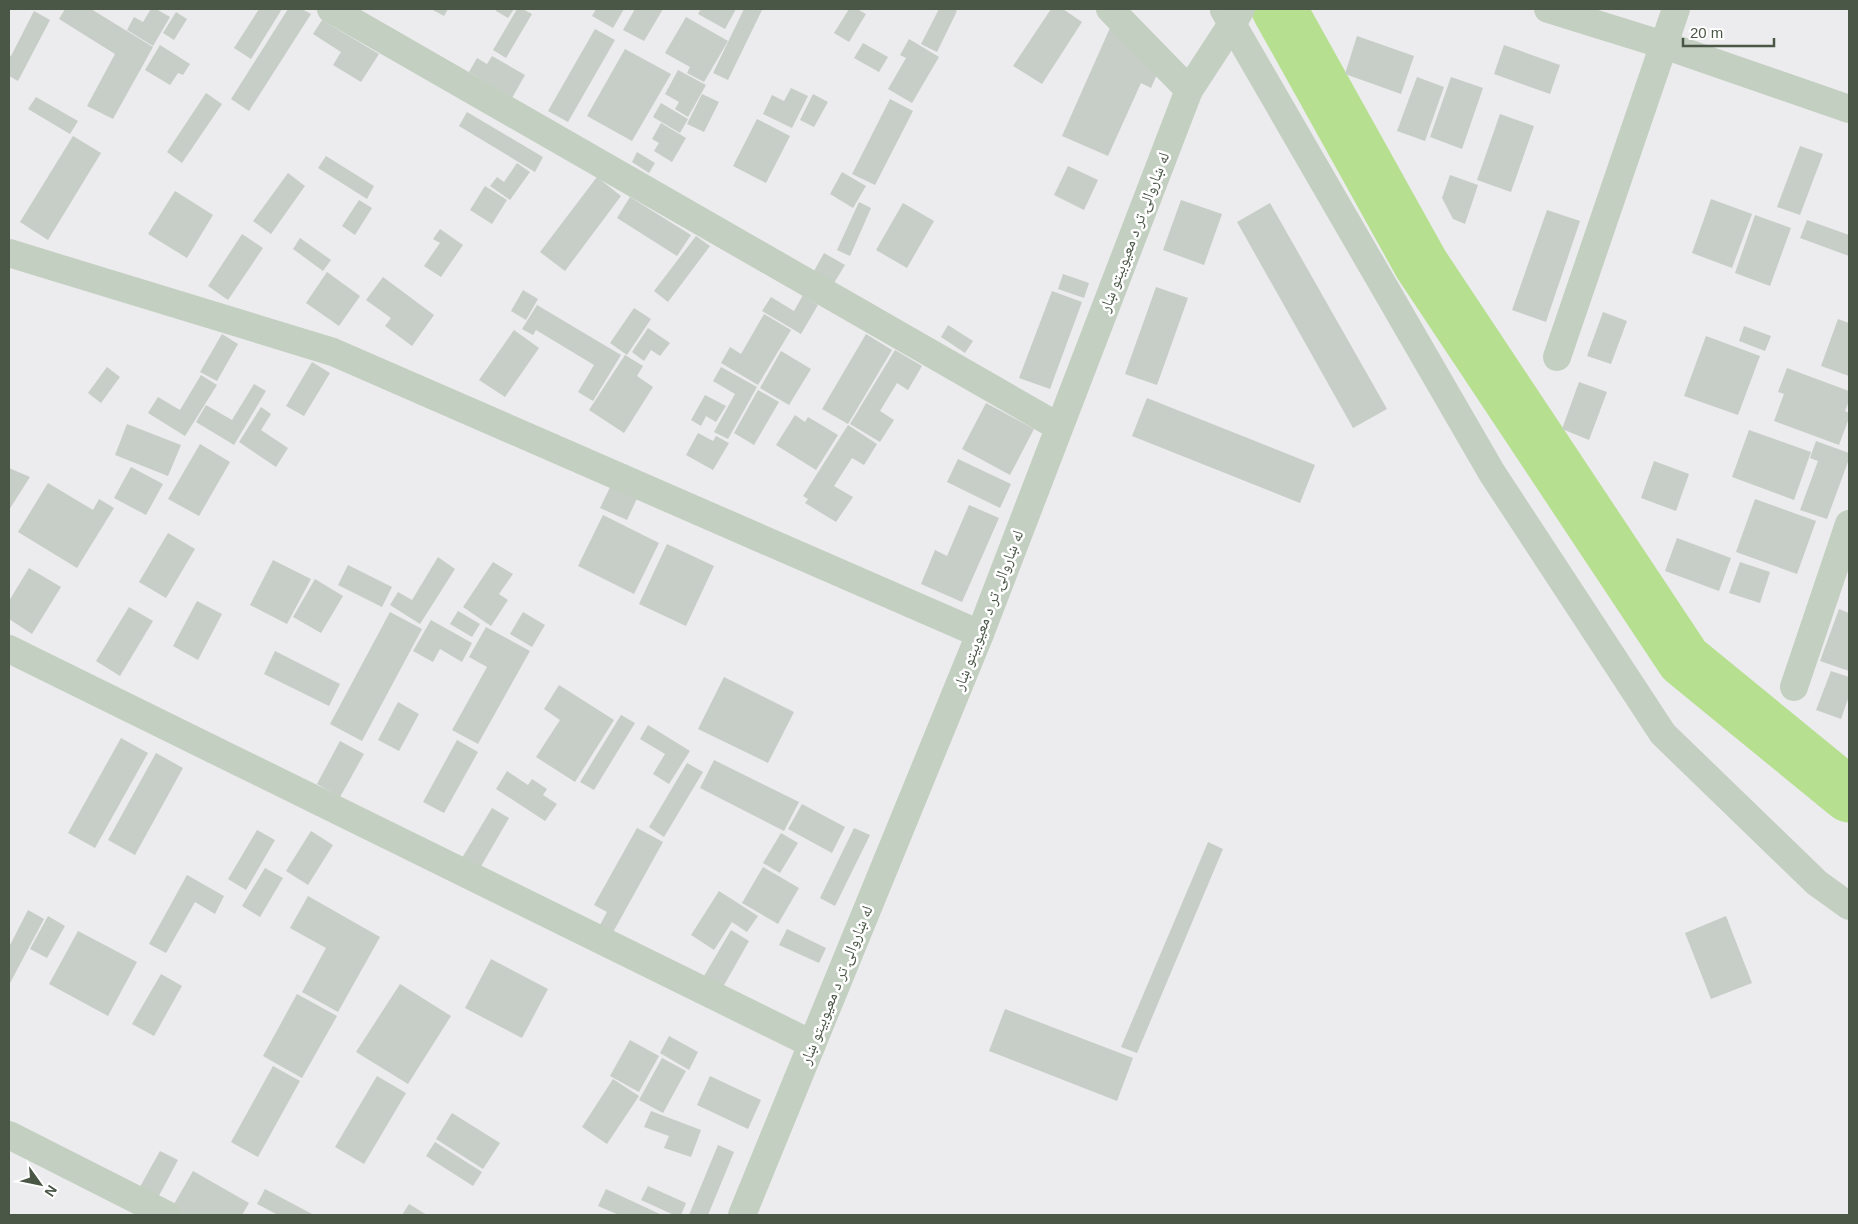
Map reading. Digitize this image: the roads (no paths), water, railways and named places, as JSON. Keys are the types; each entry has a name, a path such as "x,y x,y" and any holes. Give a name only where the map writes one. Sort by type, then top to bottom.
{"street":[{"path":"331,9 1059,428"},
{"path":"1110,9 1189,90"},
{"path":"1548,9 1664,45 1849,109"},
{"path":"1557,356 1676,9"},
{"path":"1232,14 1492,473 1663,734 1817,883 1849,906"},
{"name":"له ښاروالۍ تر د معیوبیتو ښار","path":"742,1215 980,634 1189,90 1232,14"},
{"path":"9,253 333,352 980,634"},
{"path":"1794,687 1849,524"},
{"path":"9,649 812,1044"},
{"path":"9,1135 166,1215"}],"waterway":[{"path":"1279,9 1421,264 1684,660 1849,795"}]}
